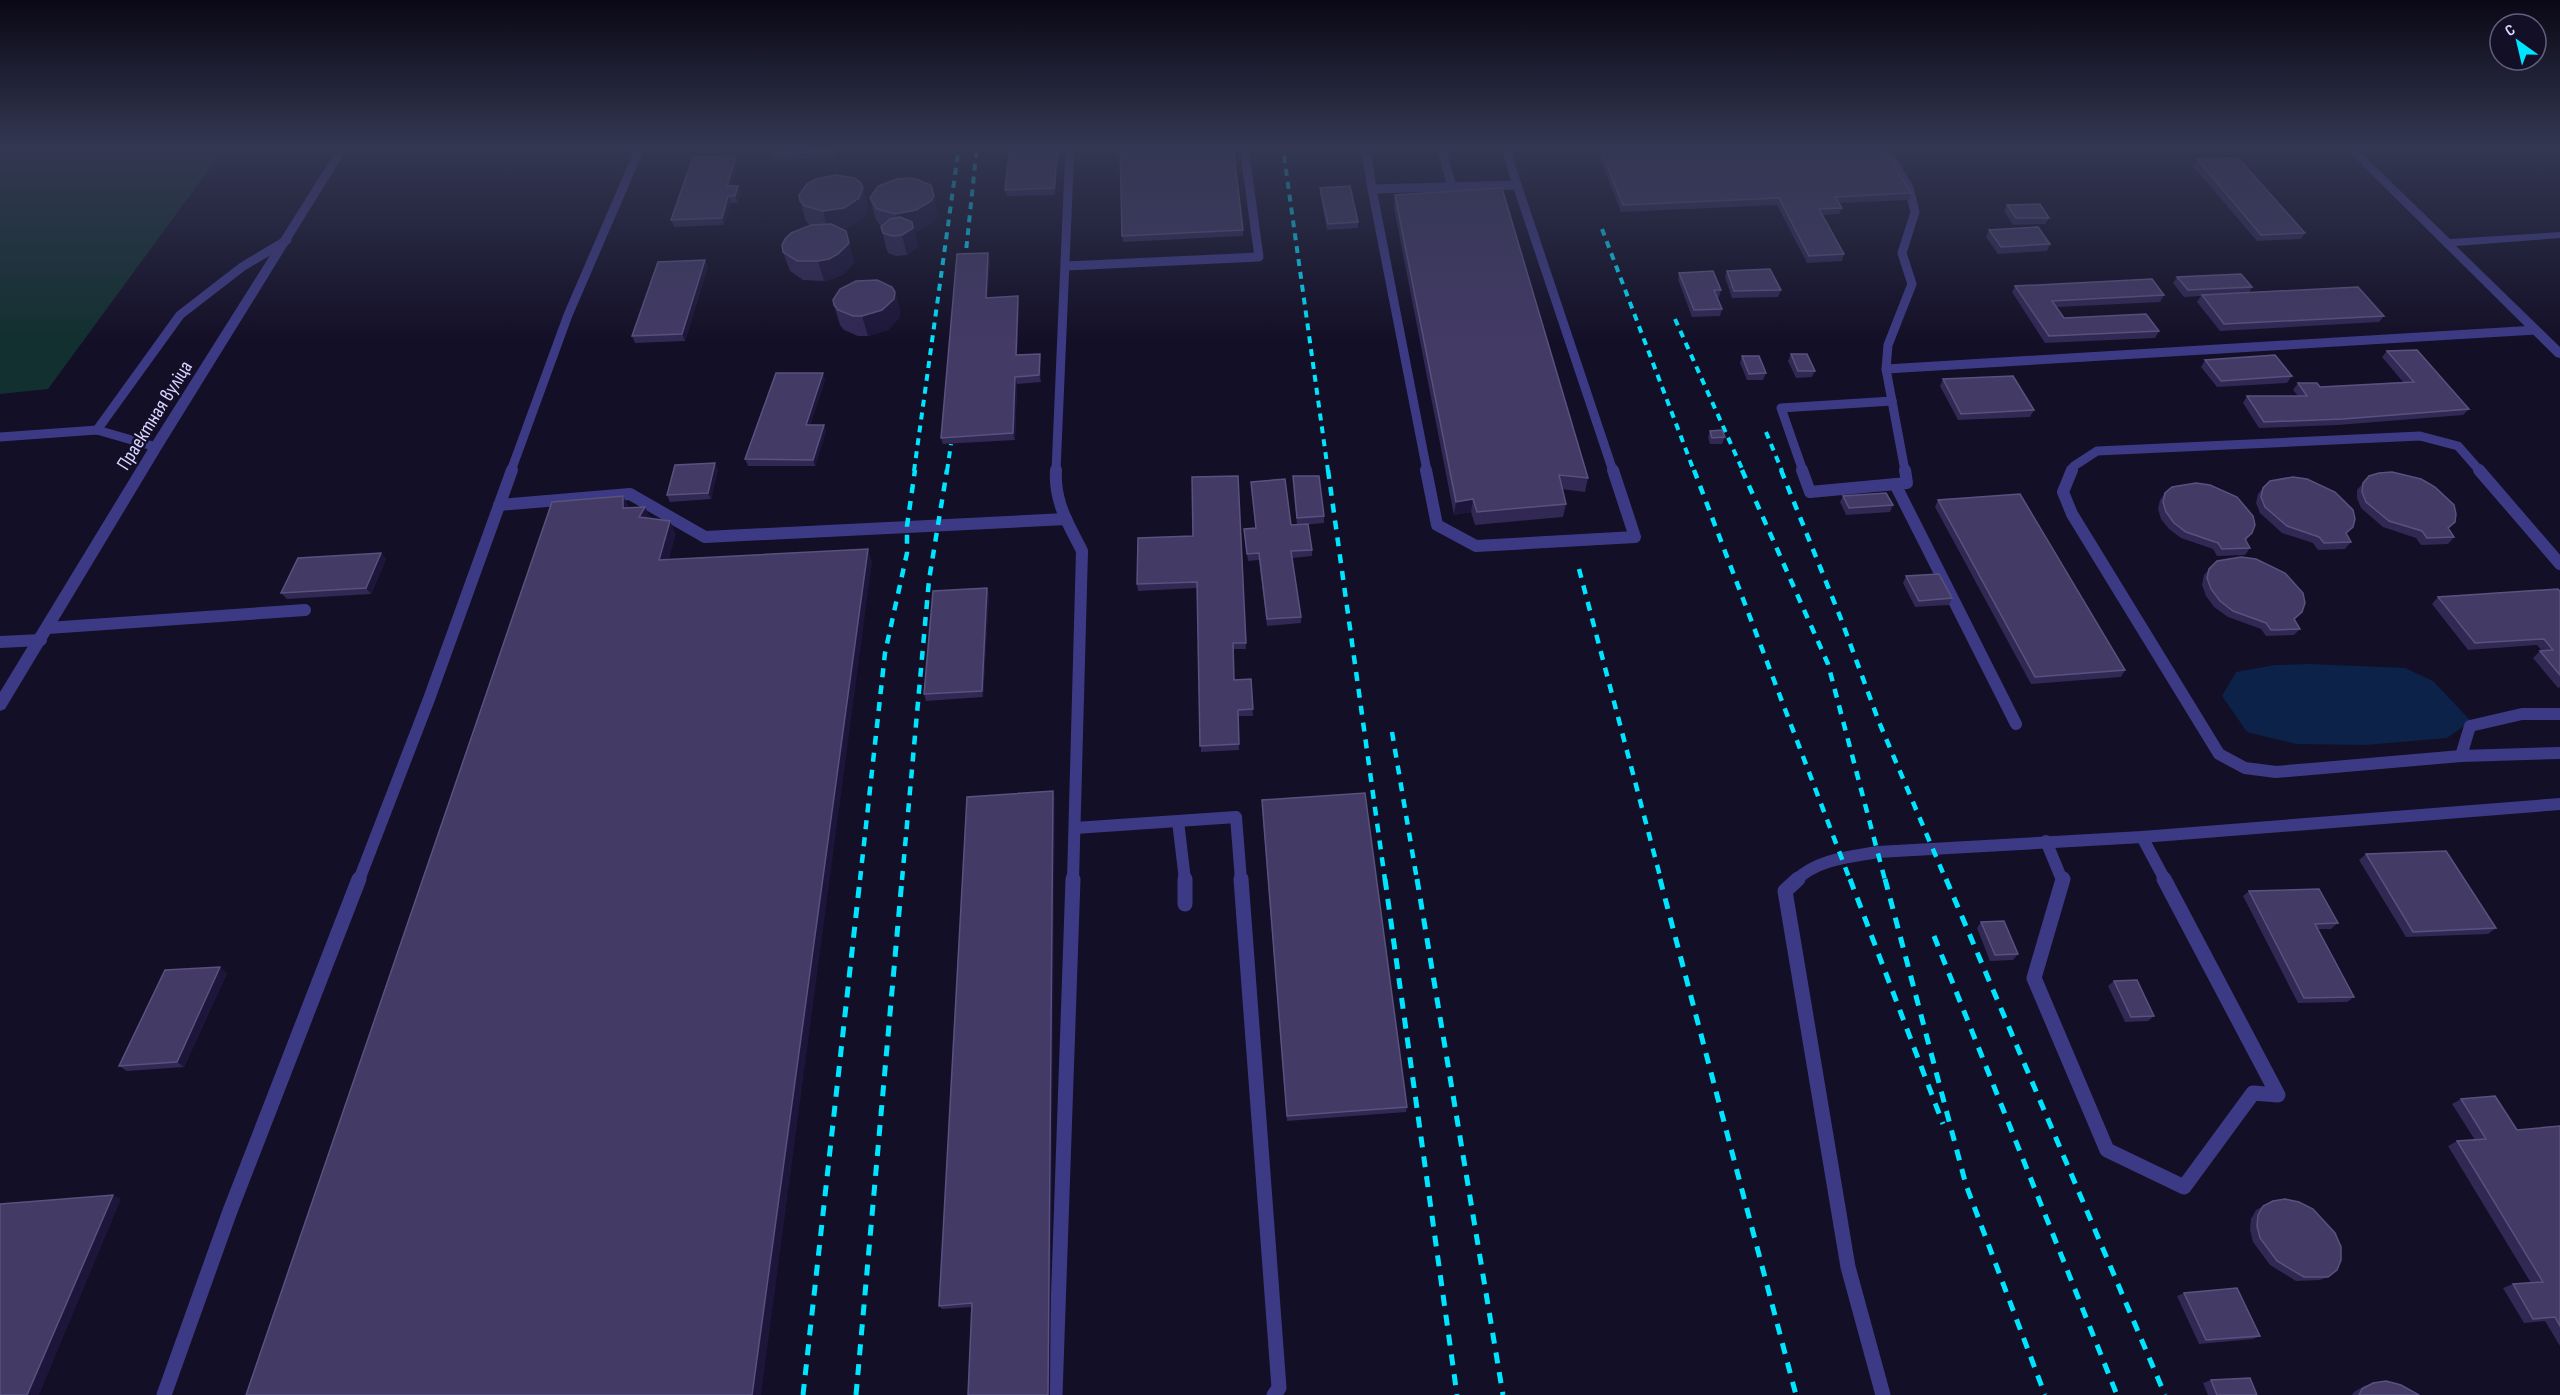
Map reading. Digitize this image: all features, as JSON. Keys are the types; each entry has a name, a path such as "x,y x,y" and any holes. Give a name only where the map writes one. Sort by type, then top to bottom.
{"street":[{"name":"Праектная вуліца","path":"0,705 156,447 305,211"},
{"path":"2414,211 2560,354"},
{"path":"2447,243 2560,235"}],"lane":[{"path":"164,1395 230,1211 429,699 568,315 613,211"},
{"path":"1055,1395 1080,720 1082,550 1066,519 1055,489 1068,211"},
{"path":"1066,266 1259,257 1253,211"},
{"path":"1376,211 1437,525 1476,546 1635,537 1527,211"},
{"path":"1892,401 1781,408 1810,492 1907,483 1892,401 1886,369 1888,345 1912,284 1902,253 1915,211"},
{"path":"97,430 180,315 242,267 287,240"},
{"path":"1886,369 2536,330"},
{"path":"0,437 97,430 156,447"},
{"path":"2560,564 2458,446 2420,436 2097,452 2074,466 2063,492 2072,514 2218,754 2245,768 2276,772 2461,756 2560,753"},
{"path":"1894,484 2016,724"},
{"path":"499,505 630,494 705,537 1066,519"},
{"path":"0,642 44,634 305,610"},
{"path":"2461,756 2470,726 2522,714 2560,714"},
{"path":"1884,1395 1848,1267 1785,891 1808,870 1840,858 1878,852 2142,837 2560,804"},
{"path":"1075,828 1236,817 1279,1388 1274,1395"},
{"path":"1178,821 1185,871 1185,904"},
{"path":"2046,841 2063,878 2034,978 2107,1150 2184,1187 2253,1093 2278,1095 2142,837"}],"green space":[{"path":"0,211 178,211 48,389 0,394"}],"water":[{"path":"2310,664 2405,668 2433,681 2471,721 2447,738 2366,745 2296,744 2247,732 2222,696 2236,672 2275,665"}],"building":[{"path":"674,211 724,211 722,218 671,220"},
{"path":"885,211 910,211 895,214"},
{"path":"1121,211 1241,211 1243,230 1122,236"},
{"path":"1325,211 1356,211 1358,222 1328,224"},
{"path":"1398,211 1509,211 1588,478 1559,475 1566,504 1477,512 1473,499 1456,502"},
{"path":"1786,211 1820,211 1844,254 1809,256"},
{"path":"2011,211 2045,211 2049,218 2016,218"},
{"path":"2241,211 2285,211 2305,233 2261,235"},
{"path":"900,217 912,222 913,228 902,235 892,236 883,233 881,227 890,219"},
{"path":"831,224 846,231 849,243 838,254 818,261 797,261 783,252 782,245 791,233 811,225"},
{"path":"2038,227 2050,244 2001,247 1989,230"},
{"path":"988,253 986,298 1018,296 1016,355 1040,354 1039,375 1015,377 1013,433 941,438 957,254"},
{"path":"705,260 682,334 632,336 658,262"},
{"path":"1770,269 1781,290 1734,291 1727,271"},
{"path":"1713,271 1721,290 1714,290 1722,309 1694,310 1679,273"},
{"path":"2241,274 2252,287 2188,290 2177,277"},
{"path":"2152,279 2164,295 2052,301 2064,318 2146,314 2159,331 2049,336 2015,286"},
{"path":"877,280 892,287 895,292 894,299 882,310 862,316 853,316 838,310 834,305 833,300 840,289 856,281"},
{"path":"2358,287 2384,316 2224,324 2202,295"},
{"path":"2417,350 2469,409 2343,419 2264,422 2247,396 2307,396 2298,383 2317,383 2320,387 2414,382 2387,351"},
{"path":"1791,354 1807,354 1815,371 1798,371"},
{"path":"2275,355 2292,376 2221,381 2205,360"},
{"path":"1742,356 1759,356 1766,373 1749,374"},
{"path":"776,373 823,373 806,425 824,425 813,460 745,459"},
{"path":"2013,376 2034,410 1961,414 1943,379"},
{"path":"1722,430 1725,437 1712,438 1710,431"},
{"path":"715,463 708,493 667,495 675,465"},
{"path":"2392,472 2421,479 2435,487 2454,505 2455,522 2448,528 2454,537 2427,538 2422,531 2389,521 2366,502 2362,492 2363,483 2369,476"},
{"path":"1238,476 1246,643 1233,643 1234,680 1251,679 1253,709 1238,710 1239,744 1200,746 1197,582 1137,584 1138,538 1193,536 1192,477"},
{"path":"1293,476 1319,476 1324,516 1297,518"},
{"path":"2293,477 2307,479 2335,492 2353,510 2355,519 2353,527 2346,533 2351,542 2324,543 2319,537 2287,526 2265,507 2261,497 2263,488 2270,481"},
{"path":"1285,479 1291,525 1308,524 1312,550 1291,551 1301,617 1267,619 1259,553 1247,554 1244,529 1256,528 1251,482"},
{"path":"2196,483 2210,485 2237,497 2253,516 2255,525 2252,533 2245,539 2250,548 2222,549 2218,543 2186,532 2174,523 2166,512 2163,502 2165,493 2172,487"},
{"path":"1886,493 1893,505 1849,508 1843,496"},
{"path":"2020,494 2125,670 2035,677 1938,500"},
{"path":"623,496 623,508 645,507 639,517 670,521 659,560 868,549 752,1395 246,1395 552,502"},
{"path":"381,553 366,588 281,593 298,558"},
{"path":"2241,557 2256,559 2285,573 2303,593 2305,603 2302,612 2294,619 2300,629 2271,630 2266,623 2233,611 2220,601 2211,589 2207,578 2209,569 2217,561"},
{"path":"1939,574 1952,598 1919,601 1906,576"},
{"path":"987,588 982,691 924,694 933,591"},
{"path":"2558,589 2560,591 2560,675 2540,651 2553,650 2544,639 2475,643 2438,597"},
{"path":"1053,791 1048,1395 968,1395 972,1303 939,1306 967,797"},
{"path":"1365,793 1407,1107 1287,1116 1262,800"},
{"path":"2446,851 2496,928 2413,932 2366,854"},
{"path":"2319,889 2338,923 2315,924 2354,997 2304,998 2249,891"},
{"path":"2004,921 2018,954 1995,955 1981,922"},
{"path":"220,967 177,1062 119,1066 165,970"},
{"path":"2137,980 2154,1016 2131,1017 2114,981"},
{"path":"2495,1096 2517,1130 2560,1126 2560,1326 2555,1317 2533,1319 2513,1284 2543,1282 2457,1141 2486,1139 2461,1099"},
{"path":"113,1195 27,1395 0,1395 0,1204"},
{"path":"2285,1199 2299,1202 2313,1209 2335,1233 2341,1247 2341,1260 2337,1270 2328,1277 2304,1277 2277,1261 2260,1238 2257,1226 2258,1215 2263,1206"},
{"path":"2237,1288 2260,1336 2206,1340 2184,1293"},
{"path":"2250,1378 2257,1395 2217,1395 2211,1380"},
{"path":"2386,1381 2401,1385 2419,1395 2359,1395 2362,1389 2373,1383"}],"railway":[{"path":"914,471 950,211"},
{"path":"965,261 970,211"},
{"path":"1292,211 1328,471"},
{"path":"1602,229 1694,471"},
{"path":"1675,319 1743,471"},
{"path":"1766,432 1782,471"},
{"path":"947,471 951,444"},
{"path":"860,880 885,653 907,553 907,526 915,470"},
{"path":"902,880 929,580 947,470"},
{"path":"1328,470 1385,880"},
{"path":"1694,470 1850,880"},
{"path":"1742,470 1828,664 1885,880"},
{"path":"1781,470 1841,619 1879,722 1946,880"},
{"path":"1579,569 1661,880"},
{"path":"1392,732 1417,880"},
{"path":"803,1395 860,879"},
{"path":"856,1395 902,879"},
{"path":"1385,879 1457,1395"},
{"path":"1417,879 1503,1395"},
{"path":"1660,879 1796,1395"},
{"path":"1850,879 1943,1124"},
{"path":"1885,879 1966,1185 2045,1395"},
{"path":"1946,879 2165,1395"},
{"path":"1934,936 2117,1395"}]}
